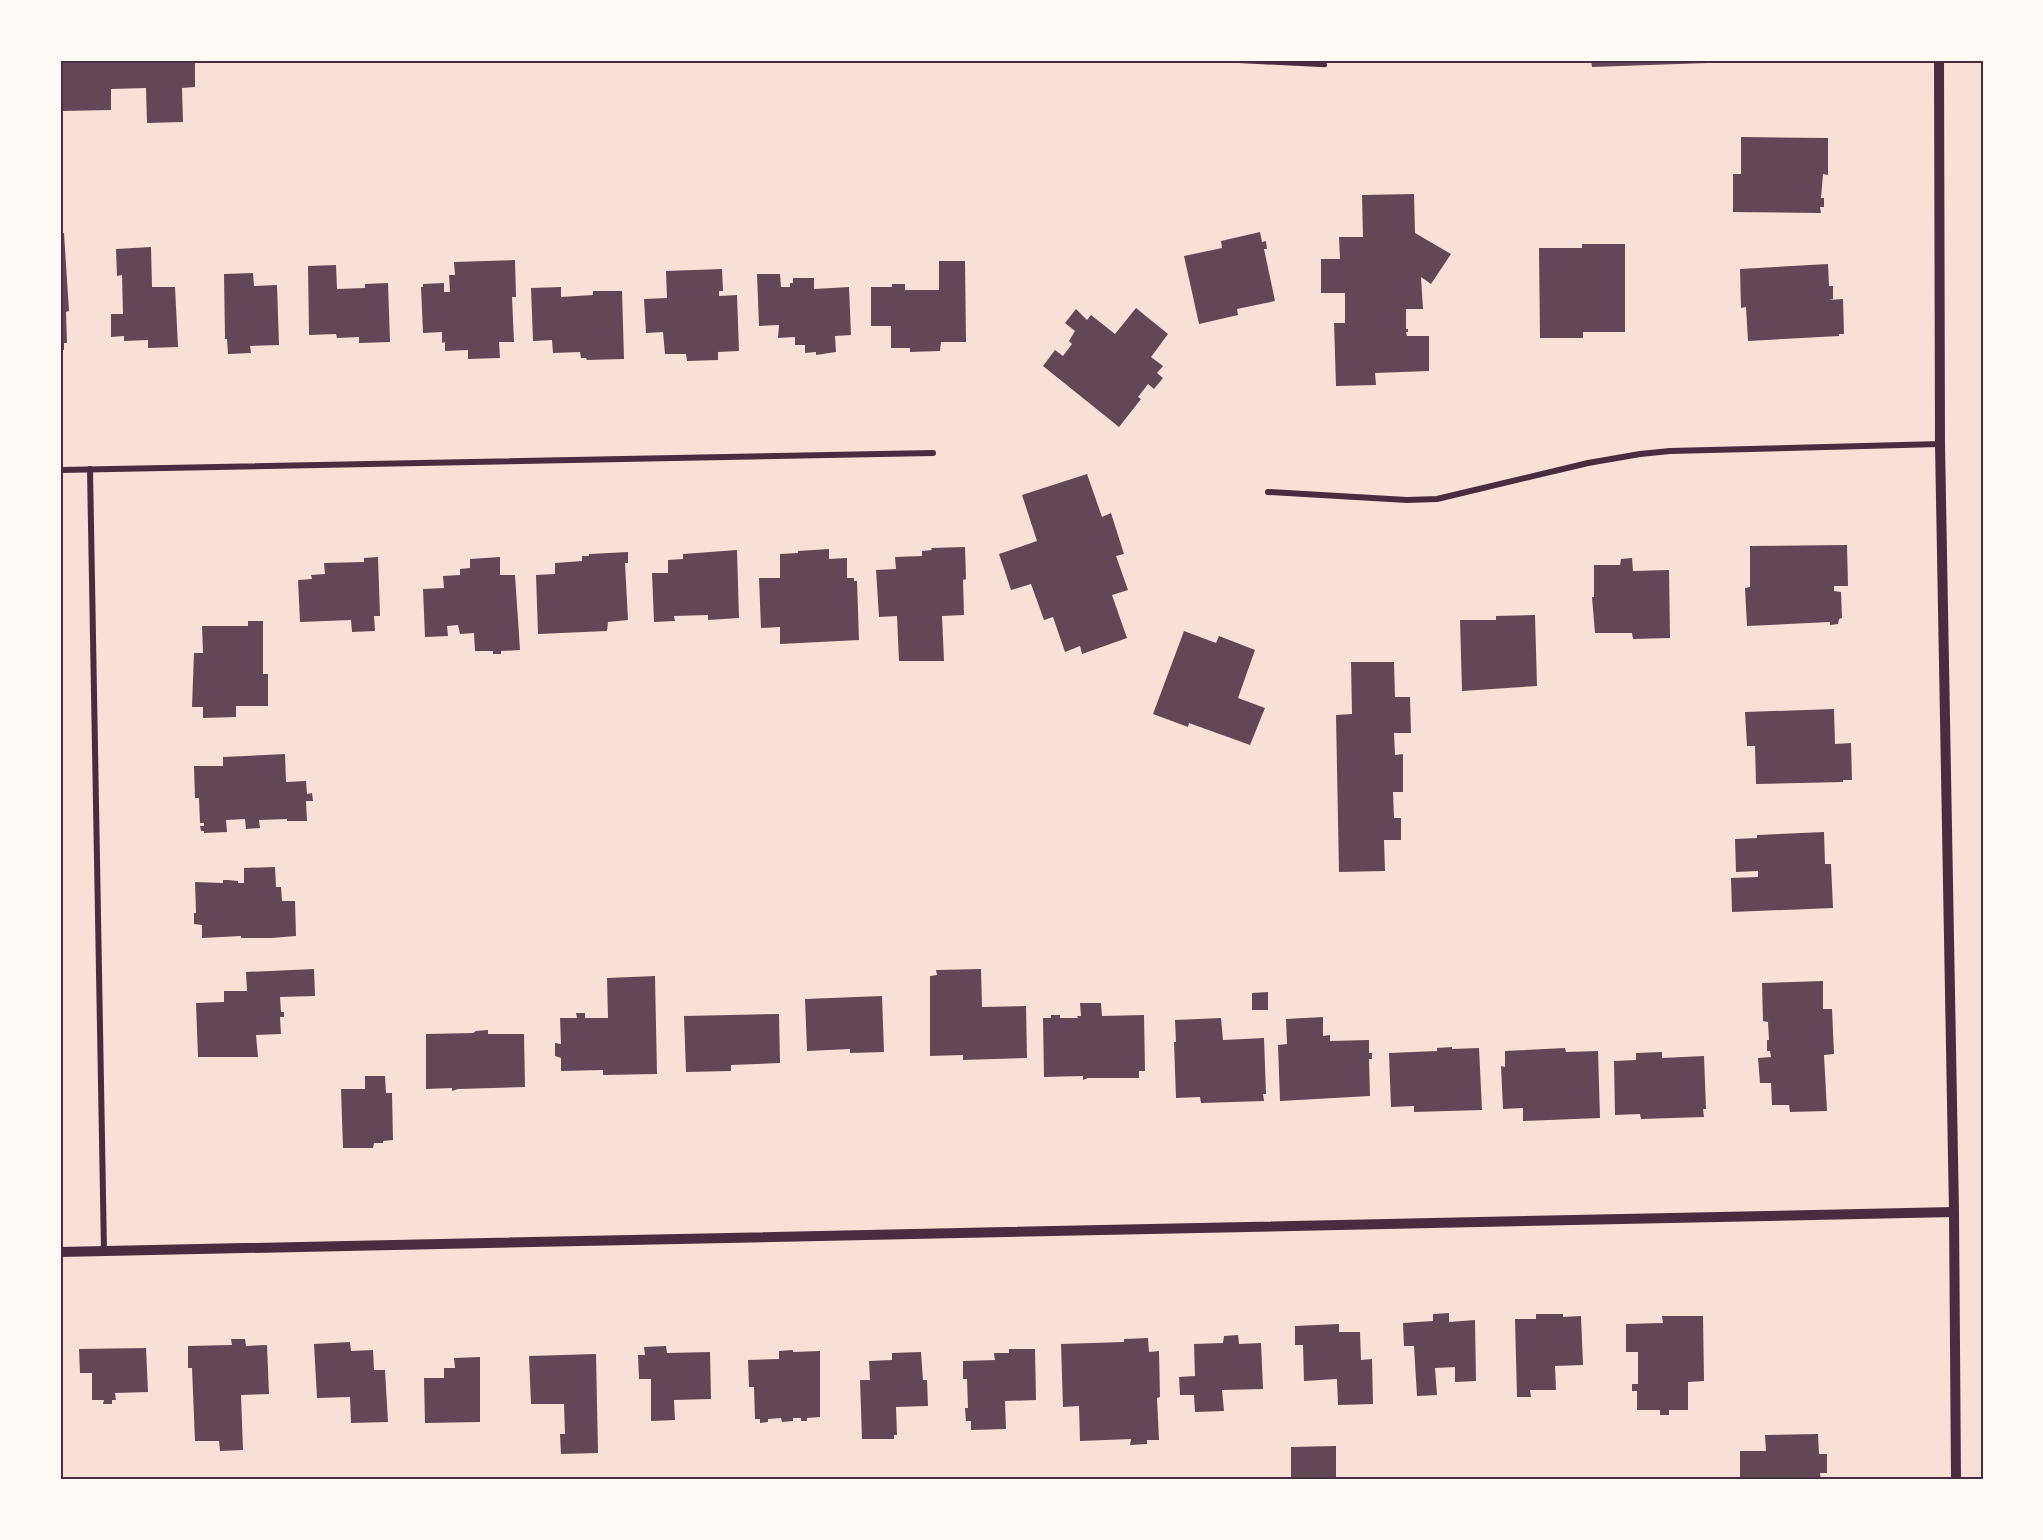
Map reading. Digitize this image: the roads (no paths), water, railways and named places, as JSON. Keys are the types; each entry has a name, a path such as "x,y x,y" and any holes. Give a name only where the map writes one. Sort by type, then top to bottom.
{"street":[{"path":"1939,60 1940,444 1954,1212 1956,1480"},
{"path":"1268,492 1422,500 1452,496 1588,463 1640,454 1940,444"},
{"path":"60,470 933,453"},
{"path":"90,470 104,1251"},
{"path":"60,1251 1954,1212"}],"lane":[{"path":"1224,60 1325,65"}]}
